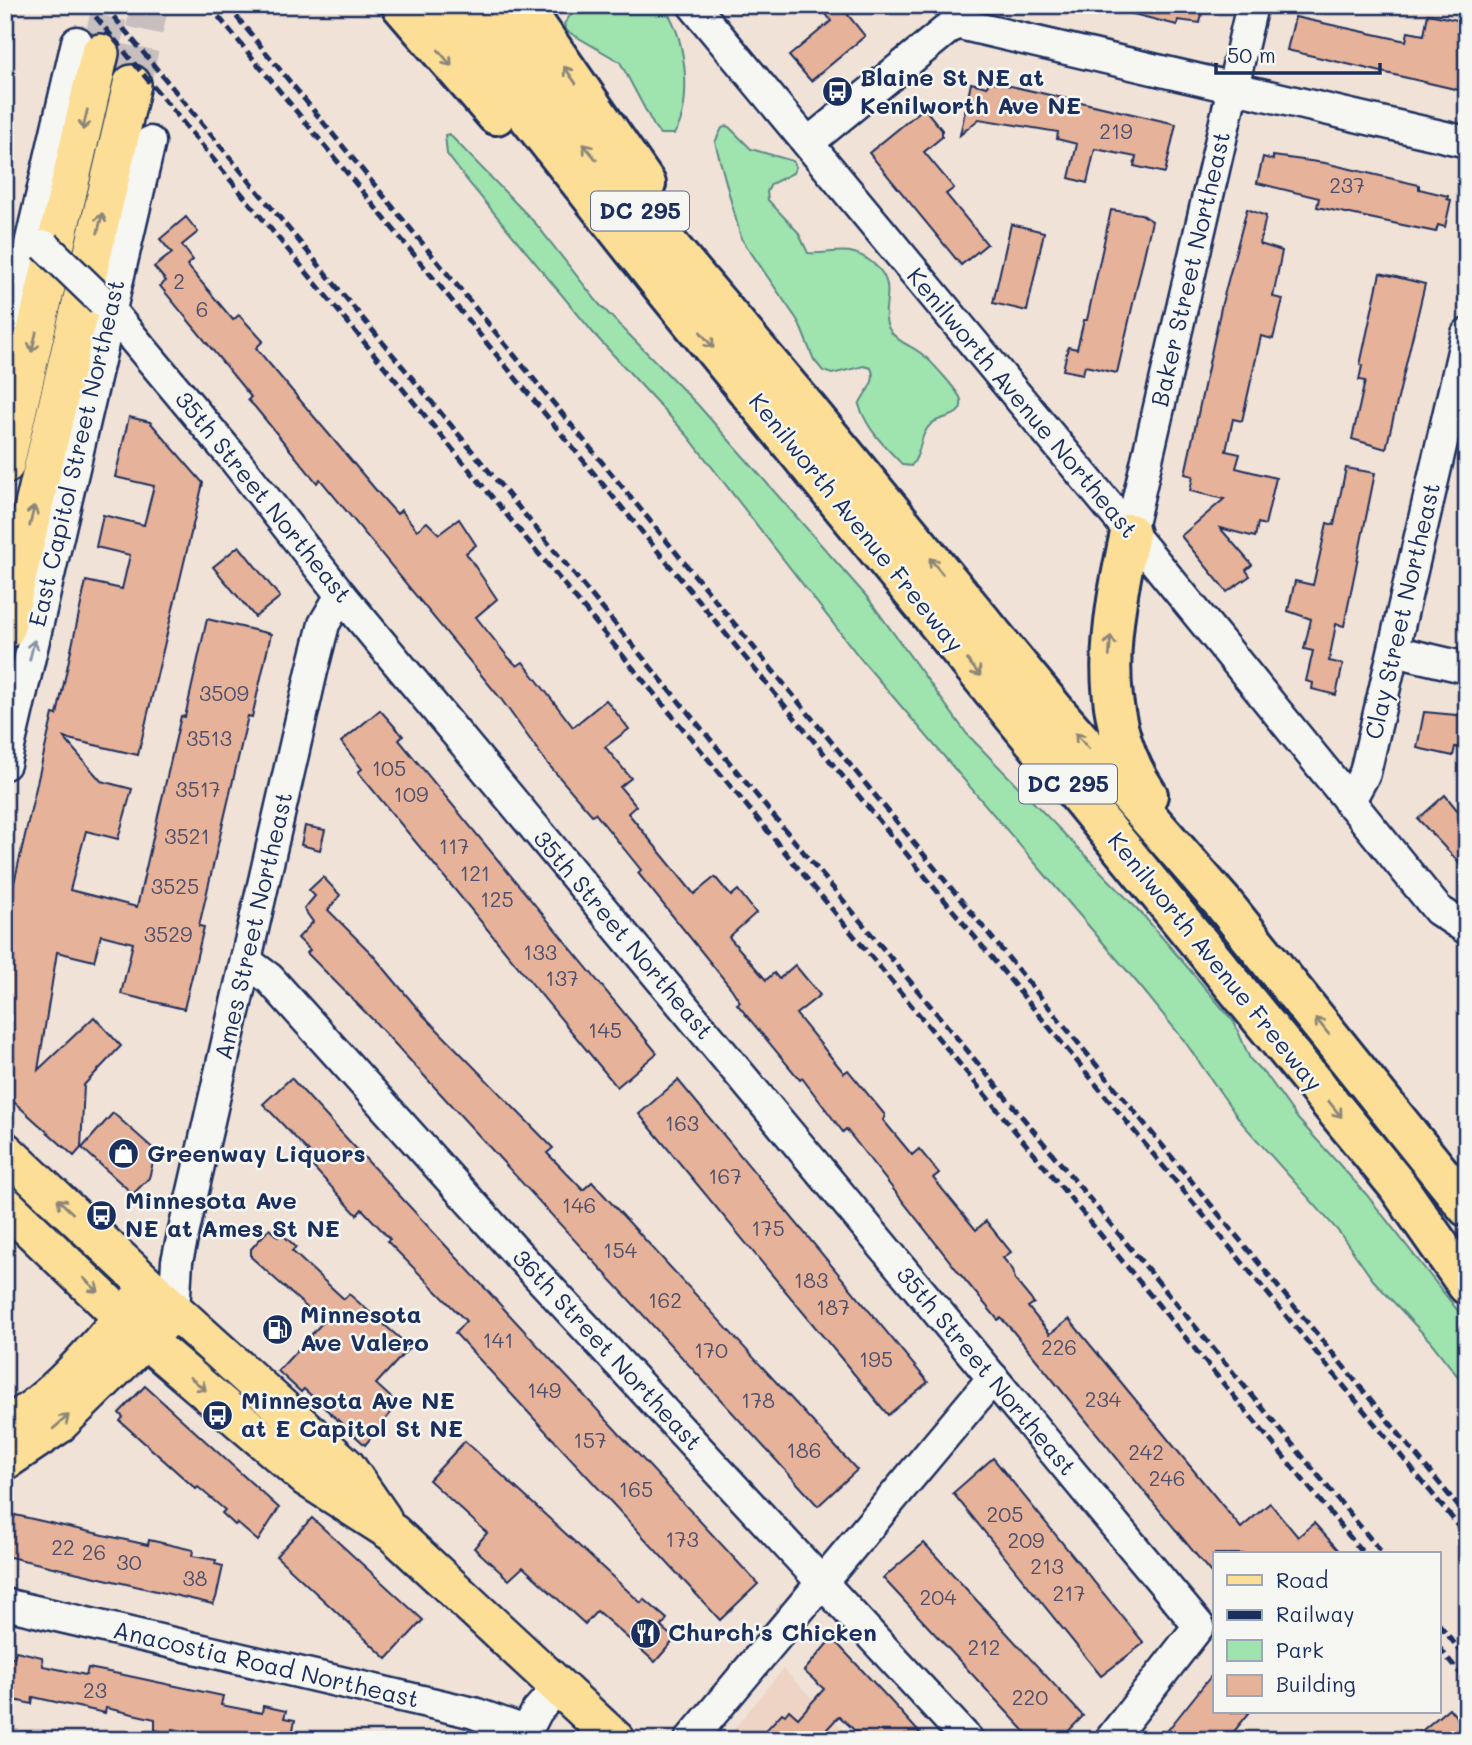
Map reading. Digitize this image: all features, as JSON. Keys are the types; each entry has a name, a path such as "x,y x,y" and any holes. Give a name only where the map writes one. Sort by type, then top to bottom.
{"highway":[{"name":"DC 295","path":"401,5 544,168 663,287"},
{"path":"440,5 663,287"},
{"name":"DC 295","path":"481,5 565,122 808,410"},
{"path":"522,5 808,410"},
{"name":"Kenilworth Avenue Freeway","path":"663,287 1397,1185 1467,1285"},
{"name":"Kenilworth Avenue Freeway","path":"808,410 1057,713 1223,903 1467,1205"},
{"path":"1130,533 1110,646 1114,710 1133,773 1223,903"}],"main road":[{"path":"5,465 89,47"},
{"name":"East Capitol Street Northeast","path":"5,630 132,84"},
{"path":"5,1151 346,1466 393,1533"},
{"path":"5,1205 135,1328 307,1478 393,1533 616,1740"},
{"path":"5,1461 57,1426 162,1298"},
{"path":"5,1427 54,1394 135,1328"}],"street":[{"name":"Kenilworth Avenue Northeast","path":"693,5 1349,802"},
{"name":"Baker Street Northeast","path":"1130,533 1252,5"},
{"path":"808,143 957,14 1233,87 1467,142"},
{"path":"5,352 27,235 89,47"},
{"name":"East Capitol Street Northeast","path":"5,764 106,305 150,142"},
{"name":"35th Street Northeast","path":"27,235 106,305 235,460 341,595 1199,1626 1110,1740"},
{"name":"Clay Street Northeast","path":"1349,802 1365,773 1394,651 1458,409 1467,334"},
{"name":"Ames Street Northeast","path":"162,1298 177,1261 324,624 341,595"},
{"path":"1394,651 1467,668"},
{"path":"1349,802 1438,910 1467,929"},
{"name":"36th Street Northeast","path":"246,961 269,978 513,1249 968,1740"},
{"path":"690,1740 993,1378"},
{"name":"Anacostia Road Northeast","path":"5,1604 474,1713 524,1735"},
{"path":"524,1735 537,1711 559,1686"}],"shaded area":[{"path":"783,1669 854,1740 725,1740"}],"green space":[{"path":"573,5 661,5 670,16 681,48 685,87 684,106 674,134 660,134 654,126 620,62 567,31 564,24 575,9"},
{"path":"728,126 751,149 793,161 796,167 793,173 771,184 767,192 768,200 798,232 808,253 854,253 880,270 887,287 886,321 889,329 896,337 927,358 959,396 959,410 931,424 911,466 903,465 872,431 859,405 872,382 871,368 864,366 832,374 823,371 814,360 798,321 741,238 715,142 722,128"},
{"path":"449,134 536,224 599,304 698,405 867,597 967,734 1143,915 1234,1022 1250,1059 1270,1080 1298,1119 1366,1194 1462,1316 1467,1325 1467,1388 1430,1341 1373,1280 1339,1232 1241,1122 1183,1039 1140,986 860,658 687,435 595,335 466,179 447,154 445,135"}],"building":[{"path":"840,5 865,36 811,81 789,56 831,21 826,14"},
{"path":"1125,5 1204,5 1200,23 1178,20 1177,25 1125,12"},
{"path":"1428,14 1467,22 1467,85 1461,84 1459,90 1287,50 1295,17 1406,41 1408,32 1424,35"},
{"path":"989,81 1176,124 1165,173 1134,166 1136,157 1095,149 1087,183 1069,178 1077,144 1057,139 1058,132 979,119 960,135 971,83 987,87"},
{"path":"924,108 942,130 942,137 924,152 954,188 946,194 987,244 961,265 869,153"},
{"path":"1273,156 1325,163 1419,185 1419,189 1448,196 1447,199 1451,200 1445,227 1438,225 1436,232 1317,207 1319,198 1257,183 1263,157 1273,160"},
{"path":"1247,209 1266,216 1260,244 1282,251 1273,297 1283,299 1273,339 1261,336 1242,421 1233,419 1226,451 1240,454 1236,468 1276,478 1265,525 1258,523 1255,537 1220,528 1252,565 1246,570 1250,576 1227,592 1181,536 1224,499 1190,491 1193,476 1185,474 1222,303"},
{"path":"1111,210 1141,214 1152,221 1117,373 1085,366 1083,374 1063,370 1068,347 1077,349 1084,320 1087,320"},
{"path":"186,217 198,232 182,245 193,260 187,265 233,320 239,315 263,341 256,348 397,514 401,510 417,530 427,522 439,534 459,519 476,545 466,553 497,599 476,617 517,666 523,662 573,727 606,700 629,729 605,747 631,778 620,787 636,806 628,813 694,894 715,877 731,896 738,890 756,913 729,937 766,980 774,973 779,979 795,965 820,995 796,1014 844,1073 848,1070 885,1115 883,1120 912,1155 919,1149 939,1173 933,1178 976,1230 986,1221 1011,1252 1003,1258 1013,1270 1015,1280 1034,1303 1028,1307 1050,1334 1069,1319 1241,1528 1270,1503 1298,1537 1314,1523 1340,1552 1213,1552 1213,1576 1012,1330 1001,1318 998,1320 960,1274 846,1129 843,1132 802,1078 800,1080 737,1004 740,1002 731,988 638,873 641,870 595,813 592,815 547,763 501,699 320,479 317,483 248,400 251,397 160,286 166,281 154,267 172,253 160,239"},
{"path":"1011,224 1044,232 1027,311 993,303"},
{"path":"1380,273 1425,284 1386,449 1352,439 1365,381 1359,380 1360,365"},
{"path":"129,417 150,422 203,483 138,755 64,738 101,781 132,789 118,839 86,831 70,890 137,907 181,716 185,717 207,619 271,634 252,717 248,716 199,926 204,927 184,1009 121,994 133,943 101,935 94,961 57,952 38,1070 94,1017 121,1046 84,1085 81,1148 74,1156 5,1094 5,922 53,714 57,715 86,581 122,589 130,555 96,547 103,515 144,525 154,486 115,477"},
{"path":"1346,468 1375,473 1344,626 1336,624 1329,661 1343,664 1336,695 1312,689 1313,683 1306,681 1313,651 1304,649 1311,619 1288,611 1295,581 1313,585 1327,523 1334,525"},
{"path":"239,546 280,597 255,617 213,567"},
{"path":"380,710 403,736 399,740 657,1053 617,1087 358,772 362,769 341,742"},
{"path":"1424,712 1467,716 1467,749 1455,747 1453,756 1417,748"},
{"path":"1445,795 1467,822 1467,871 1418,819"},
{"path":"305,826 325,830 320,850 301,845"},
{"path":"323,877 340,895 328,910 372,954 423,1015 553,1148 547,1153 583,1190 592,1182 857,1470 818,1506 374,1021 307,953 310,950 298,938 313,922 304,909 315,896 309,890"},
{"path":"291,1078 758,1584 720,1620 455,1333 466,1321 387,1241 390,1239 362,1209 357,1215 303,1156 309,1152 263,1104"},
{"path":"678,1080 928,1382 888,1415 639,1114"},
{"path":"113,1113 156,1151 149,1178 133,1194 82,1148"},
{"path":"269,1229 278,1237 282,1234 296,1247 292,1251 344,1299 349,1294 410,1347 376,1384 398,1404 365,1445 304,1389 301,1392 278,1371 323,1322 251,1257 251,1249"},
{"path":"145,1386 279,1508 258,1541 237,1523 235,1525 222,1513 225,1510 198,1487 196,1489 120,1421 123,1417 119,1413"},
{"path":"465,1441 641,1603 644,1599 667,1619 661,1627 675,1639 655,1662 597,1611 585,1624 523,1567 509,1580 474,1548 487,1533 429,1480"},
{"path":"993,1458 1144,1643 1101,1676 953,1493"},
{"path":"15,1515 148,1545 149,1540 193,1550 192,1556 216,1560 215,1564 223,1566 216,1598 213,1604 5,1556 5,1516 14,1518"},
{"path":"312,1518 423,1620 387,1659 276,1556"},
{"path":"924,1543 1083,1716 1060,1740 1033,1740 883,1578"},
{"path":"832,1638 926,1740 865,1740 839,1716 817,1740 757,1740 782,1713 785,1715 789,1710 798,1718 824,1689 804,1671"},
{"path":"16,1651 42,1657 43,1666 86,1675 88,1668 223,1696 221,1705 262,1713 263,1706 286,1711 284,1718 295,1720 291,1740 228,1740 173,1729 172,1734 155,1730 155,1719 106,1708 105,1713 33,1697 32,1704 5,1698 5,1683 11,1657 14,1658"},
{"path":"1213,1674 1213,1714 1248,1714 1227,1740 1160,1740"},
{"path":"1449,1708 1467,1730 1467,1740 1411,1740"}],"tunnel":[{"path":"100,53 111,5"},
{"path":"132,84 150,5"}],"railway":[{"path":"86,5 1362,1552"},
{"path":"104,5 1381,1552"},
{"path":"209,5 1467,1536"},
{"path":"227,5 1467,1517"},
{"path":"1440,1625 1467,1659"},
{"path":"1440,1648 1467,1682"}],"place":[{"name":"Blaine St NE at Kenilworth Ave NE","path":"837,92"},
{"name":"Greenway Liquors","path":"124,1154"},
{"name":"Minnesota Ave NE at Ames St NE","path":"102,1215"},
{"name":"Minnesota Ave Valero","path":"277,1329"},
{"name":"Minnesota Ave NE at E Capitol St NE","path":"218,1415"},
{"name":"Church's Chicken","path":"645,1633"}]}
